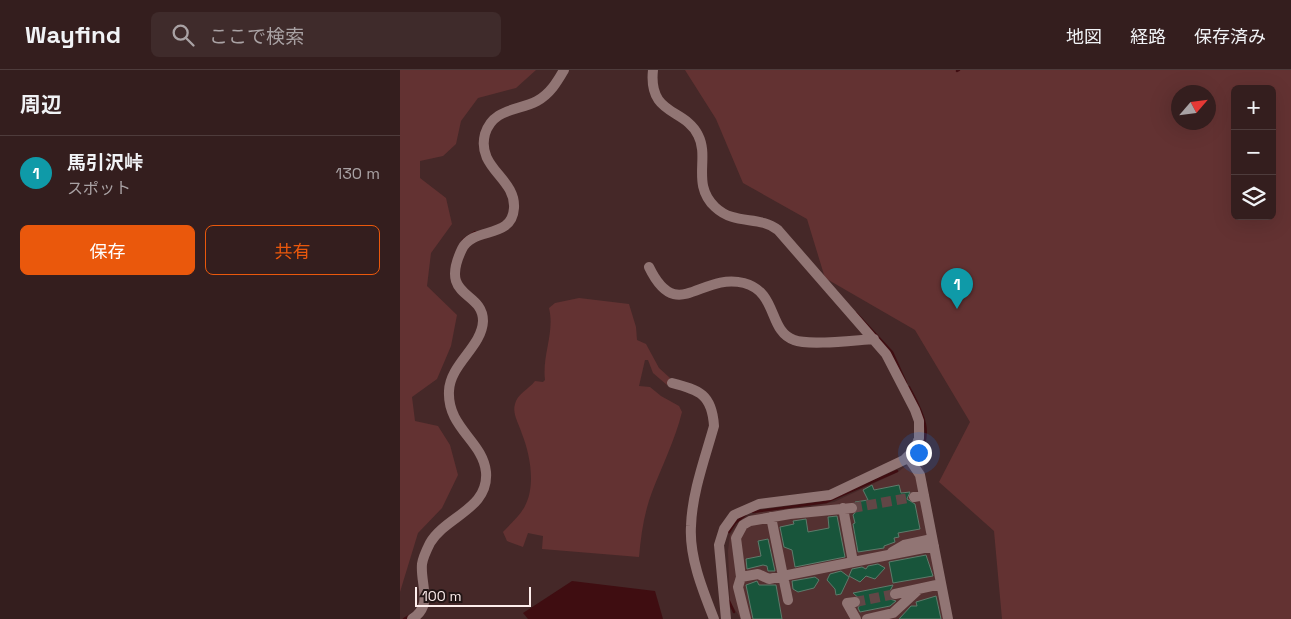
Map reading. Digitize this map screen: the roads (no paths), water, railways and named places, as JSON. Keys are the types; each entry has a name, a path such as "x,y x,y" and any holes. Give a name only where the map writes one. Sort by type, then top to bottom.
{"street":[{"path":"412,619 419,614 425,602 422,564 428,547 438,533 475,504 481,496 486,478 484,460 456,422 449,397 452,376 480,332 483,323 481,312 460,290 454,278 461,250 473,238 502,229 508,224 514,210 514,200 510,189 486,158 484,149 485,134 490,124 500,114 538,101 552,88 564,70"},
{"path":"653,70 655,92 662,105 691,125 700,137 702,145 702,182 709,200 723,214 772,226 839,303 874,339 894,367 919,421 919,438 915,449 908,457 830,496 759,504 734,515 724,529 719,544 726,619"},
{"path":"650,267 660,286 666,292 675,295 722,282 750,285 764,294 782,332 795,341 874,339"},
{"path":"672,383 695,389 706,398 713,412 714,426 692,511 690,527 696,563 714,619"},
{"path":"908,457 918,470 919,496 933,543 948,619"},
{"path":"746,619 738,587 741,577 736,538 738,532 750,521 848,508 853,562"},
{"path":"771,517 788,600"},
{"path":"741,577 758,574 769,579 887,555 904,544 933,543"},
{"path":"894,594 941,584"},
{"path":"866,619 894,616 919,588"},
{"path":"851,602 856,619"},
{"path":"724,608 732,619"}],"waterway":[{"path":"463,240 475,232"},
{"path":"856,313 892,352 906,383"},
{"path":"909,387 922,413 926,431 922,448 916,457"},
{"path":"753,512 826,502 897,471"},
{"path":"729,532 735,523 745,515"},
{"path":"729,601 734,612"},
{"path":"404,619 409,616"}],"tunnel":[{"path":"852,508 914,497"},
{"path":"855,602 895,594"}],"place":[{"name":"馬引沢峠","path":"957,309"}]}
